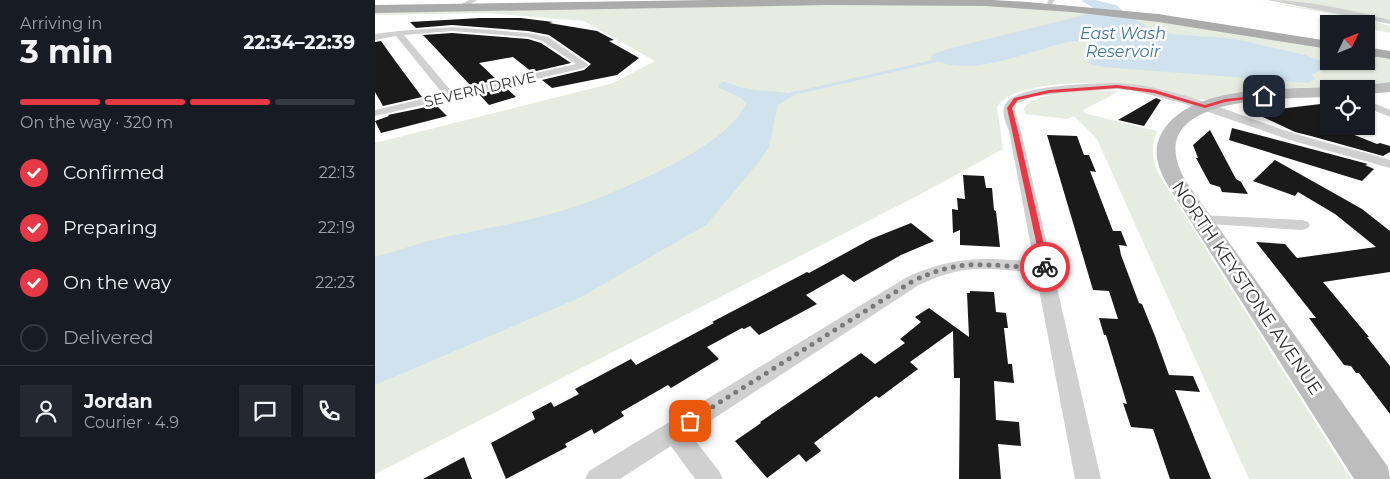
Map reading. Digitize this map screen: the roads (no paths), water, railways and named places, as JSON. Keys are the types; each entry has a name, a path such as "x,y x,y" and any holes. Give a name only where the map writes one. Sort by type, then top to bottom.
{"main road":[{"path":"375,6 690,0"},
{"path":"375,10 466,4 890,0 1025,5 1051,3 1320,43"},
{"path":"1008,0 1079,5 1207,20 1320,39"},
{"path":"1375,48 1390,50"},
{"path":"1375,52 1390,55"}],"street":[{"path":"1270,0 1355,14 1390,22"},
{"name":"SEVERN DRIVE","path":"375,113 584,65 545,39 528,35 452,29 398,33"},
{"path":"375,37 398,33 450,96"},
{"path":"1088,479 1045,268 1015,131 1009,114 1012,102 1025,96 1049,92 1117,86 1155,92 1205,106 1301,140 1390,164"},
{"path":"1375,89 1390,87"},
{"name":"NORTH KEYSTONE AVENUE","path":"1320,93 1235,99 1205,106 1177,122 1165,146 1170,171 1375,479"},
{"path":"1375,107 1390,114"},
{"path":"1201,220 1302,224"},
{"path":"598,479 913,281 946,267 963,264 1045,268"},
{"path":"674,431 710,479"}],"water":[{"name":"East Wash Reservoir","path":"1081,0 1095,0 1116,5 1128,16 1152,29 1173,34 1235,39 1305,55 1320,61 1320,70 1312,75 1315,79 1309,83 1104,67 1092,65 1088,62 1091,59 1090,52 1096,45 1093,41 1082,40 1063,43 987,64 968,66 930,59 933,54 955,47 1093,13 1095,9"},
{"path":"722,82 750,89 795,95 778,105 769,147 706,225 579,298 375,385 375,257 433,240 560,211 616,191 681,160 700,149 725,130 740,114 746,104 741,98 718,87"}],"waterway":[{"path":"791,94 935,61"}]}
